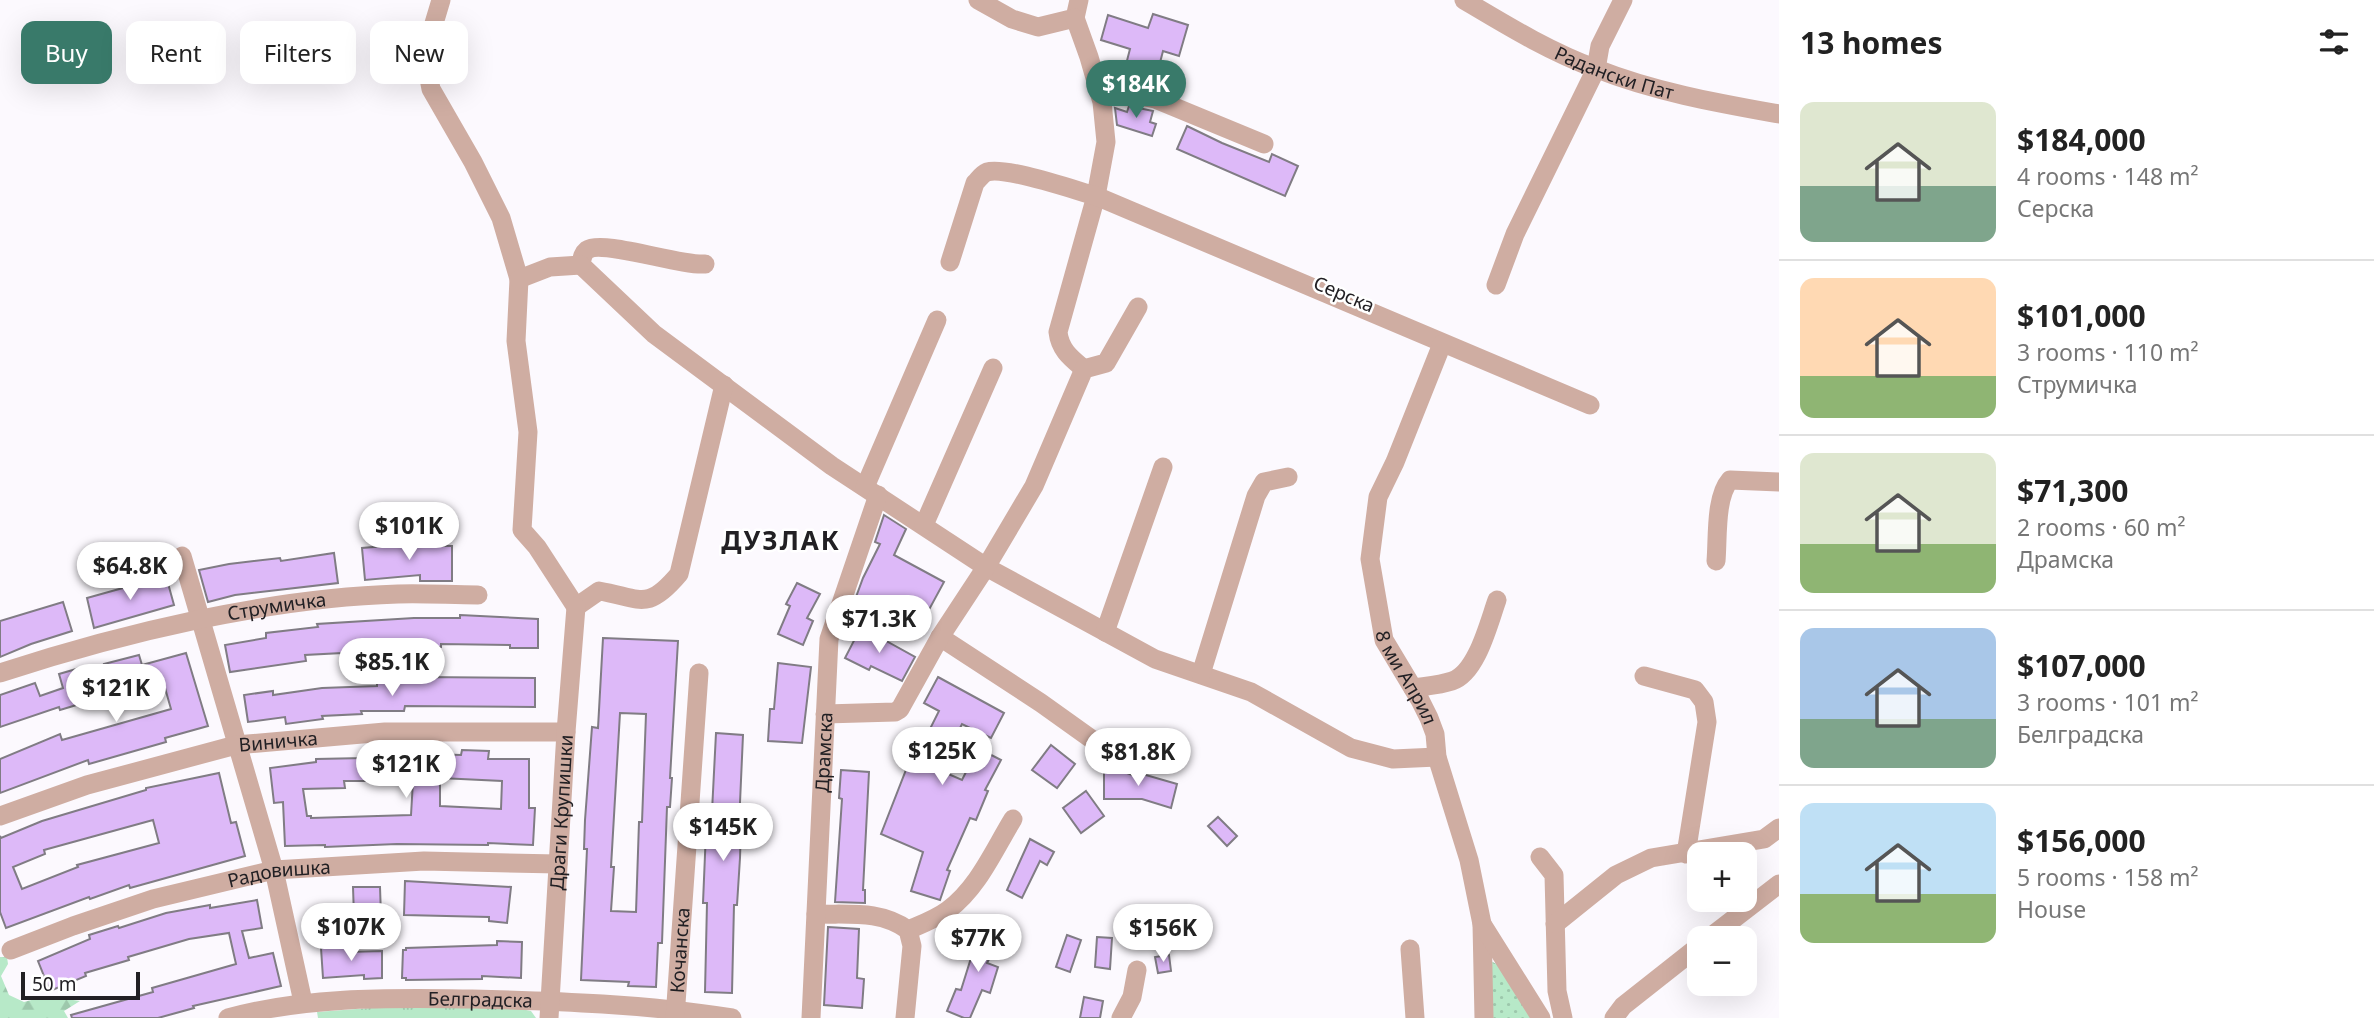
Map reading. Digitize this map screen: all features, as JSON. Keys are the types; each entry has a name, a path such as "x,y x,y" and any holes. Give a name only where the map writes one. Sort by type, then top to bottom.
{"street":[{"path":"441,0 429,40 427,68 431,89 501,218 519,279 516,341 528,432 522,530 537,547 576,607 599,591 636,600 651,599 666,590 679,574 724,385"},
{"path":"978,0 1012,19 1038,27 1077,9 1102,103 1106,142 1096,196 1058,332 1059,344 1084,369"},
{"name":"Радански Пат","path":"1464,0 1516,31 1596,69 1690,97 1779,114"},
{"path":"1496,285 1515,234 1596,69 1600,46 1623,0"},
{"path":"1098,87 1155,99 1264,144"},
{"path":"950,261 975,183 984,173 996,171 1096,196 1442,344"},
{"name":"Серска","path":"1096,196 1237,247 1585,398 1586,404 1442,344"},
{"path":"581,265 583,253 589,248 606,247 684,264 705,264"},
{"path":"519,279 550,267 581,265 654,334 832,466 986,568 1155,659 1251,692 1351,748 1393,759 1437,757"},
{"path":"1084,369 1106,363 1138,307"},
{"name":"Драмска","path":"811,1018 830,639 872,491 937,320"},
{"name":"8 ми Април","path":"1442,344 1395,462 1378,496 1370,559 1384,640 1420,700 1434,734 1437,757 1469,860 1482,924 1484,1018"},
{"path":"924,525 993,368"},
{"path":"825,714 895,712 900,709 940,637 986,568 1034,486 1084,369"},
{"path":"1105,632 1163,467"},
{"path":"1200,674 1256,496 1264,482 1288,477"},
{"path":"1716,561 1721,497 1725,486 1730,480 1737,478 1779,482"},
{"path":"183,556 274,870 303,1002"},
{"name":"Струмичка","path":"0,673 104,642 201,620 291,604 399,594 478,595"},
{"path":"1413,688 1455,681 1481,649 1497,600"},
{"name":"Драги Крупишки","path":"549,1009 576,607"},
{"path":"940,637 1111,753 1132,763"},
{"name":"Кочанска","path":"675,1013 699,673"},
{"path":"1644,676 1695,690 1704,702 1707,722 1686,854"},
{"name":"Виничка","path":"0,816 87,785 236,745 385,732 566,732"},
{"path":"908,930 940,915 961,898 979,876 1013,819"},
{"path":"1555,924 1616,875 1651,858 1765,839 1779,828"},
{"path":"1540,857 1554,875 1557,991 1563,1018"},
{"name":"Радовишка","path":"11,950 153,899 274,870 424,861 558,864"},
{"path":"1725,926 1779,884"},
{"path":"816,914 874,915 895,920 908,930 912,946 905,1018"},
{"path":"1482,924 1541,1018"},
{"path":"1410,949 1415,1018"},
{"path":"1614,1018 1623,1006 1687,955"},
{"path":"1121,1018 1132,997 1137,970"},
{"name":"Белградска","path":"228,1018 303,1002 408,998 549,1009 675,1013 732,1018"}],"green space":[{"path":"0,957 7,957 8,964 1,976 9,995 24,1002 46,996 80,1001 64,1011 68,1018 0,1018"},
{"path":"1491,961 1500,966 1535,1018 1489,1018"},
{"path":"409,1005 516,1008 531,1011 536,1018 318,1018 317,1012"}],"building":[{"path":"1153,14 1188,25 1179,56 1163,51 1154,86 1122,80 1130,49 1101,40 1108,15 1148,28"},
{"path":"1129,106 1153,111 1150,122 1156,124 1152,136 1117,125 1115,108 1127,112"},
{"path":"1187,126 1269,162 1272,154 1298,166 1285,196 1177,149"},
{"path":"884,515 906,529 894,555 944,582 918,630 856,597 880,544 875,542"},
{"path":"398,545 452,546 452,581 420,581 420,575 365,580 362,548"},
{"path":"334,553 338,583 235,595 208,602 199,570 229,564 280,558 281,561"},
{"path":"166,576 174,605 94,628 87,598"},
{"path":"797,583 820,594 807,618 813,621 803,645 778,634 790,606 786,604"},
{"path":"63,602 72,631 0,657 0,621"},
{"path":"460,615 538,619 538,648 441,644 441,647 398,647 399,650 305,655 306,661 230,672 225,645 266,638 266,633 318,627 317,624 460,618"},
{"path":"861,627 915,657 902,681 871,666 869,670 845,658"},
{"path":"603,638 678,641 672,778 670,807 667,807 662,943 658,943 656,987 628,986 629,982 581,980 587,849 584,849 585,820 592,727 598,728","holes":["620,713 646,714 636,912 611,911"]},
{"path":"186,653 208,726 165,738 166,742 89,764 88,760 0,793 0,759 60,734 62,740 171,709 163,681 112,694 104,664 139,655 142,665"},
{"path":"778,663 811,667 802,743 768,741"},
{"path":"83,667 93,700 60,710 59,707 0,727 0,695 35,683 40,696 63,688 59,674"},
{"path":"421,677 535,678 535,707 405,706 404,711 361,711 362,714 322,716 323,719 286,724 285,717 248,722 244,695 377,686 377,682 421,682"},
{"path":"938,677 1004,713 991,738 962,724 939,770 962,780 978,748 1001,760 985,790 988,791 976,820 970,818 947,870 950,871 940,900 911,891 923,852 881,834 911,757 915,759 939,711 924,703"},
{"path":"716,733 743,735 740,858 737,905 734,905 732,993 705,992 707,903 703,903 706,831 711,831"},
{"path":"1051,745 1075,764 1057,788 1032,770"},
{"path":"462,750 489,751 488,759 529,759 529,808 535,808 533,845 488,843 285,846 283,802 274,803 270,768 316,762 316,759 365,758 365,752 461,755","holes":["440,778 502,781 501,809 440,806","344,781 413,781 411,815 307,816 303,789 345,788"]},
{"path":"1104,768 1114,768 1132,775 1139,773 1177,784 1171,808 1142,799 1104,799"},
{"path":"841,770 869,772 863,890 865,903 835,902 842,799 839,798"},
{"path":"219,773 231,823 236,822 245,856 130,888 129,885 90,899 89,897 6,928 0,912 0,836 1,838 42,821 146,788","holes":["153,820 159,843 77,865 78,867 22,889 13,867 45,854 44,850"]},
{"path":"1086,791 1104,816 1081,833 1063,808"},
{"path":"1218,817 1237,836 1227,846 1208,826"},
{"path":"1030,839 1054,852 1047,865 1040,861 1022,898 1007,890"},
{"path":"405,881 511,887 507,923 489,921 489,917 404,915"},
{"path":"353,887 380,887 381,916 354,917"},
{"path":"257,900 262,928 242,931 249,958 273,953 281,986 193,1006 194,1008 158,1018 72,1018 71,1015 153,992 152,988 236,964 229,933 189,939 128,957 129,960 85,973 86,976 50,991 38,961 90,939 89,935 118,926 119,928 166,913"},
{"path":"995,918 1007,925 987,963 998,967 990,993 982,990 970,1018 964,1018 947,1011 956,989 961,990 971,958 974,958"},
{"path":"828,927 859,929 857,978 864,979 862,1008 824,1005"},
{"path":"1067,935 1081,940 1070,972 1056,967"},
{"path":"1097,937 1112,938 1110,969 1095,967"},
{"path":"497,941 522,942 521,978 402,978 403,950 406,948 497,945"},
{"path":"348,946 348,952 382,951 382,978 364,979 364,975 323,978 321,948"},
{"path":"1169,955 1171,971 1158,973 1155,957"},
{"path":"1084,997 1103,1001 1100,1018 1080,1018"}],"district":[{"name":"ДУЗЛАК","path":"781,541"}]}
